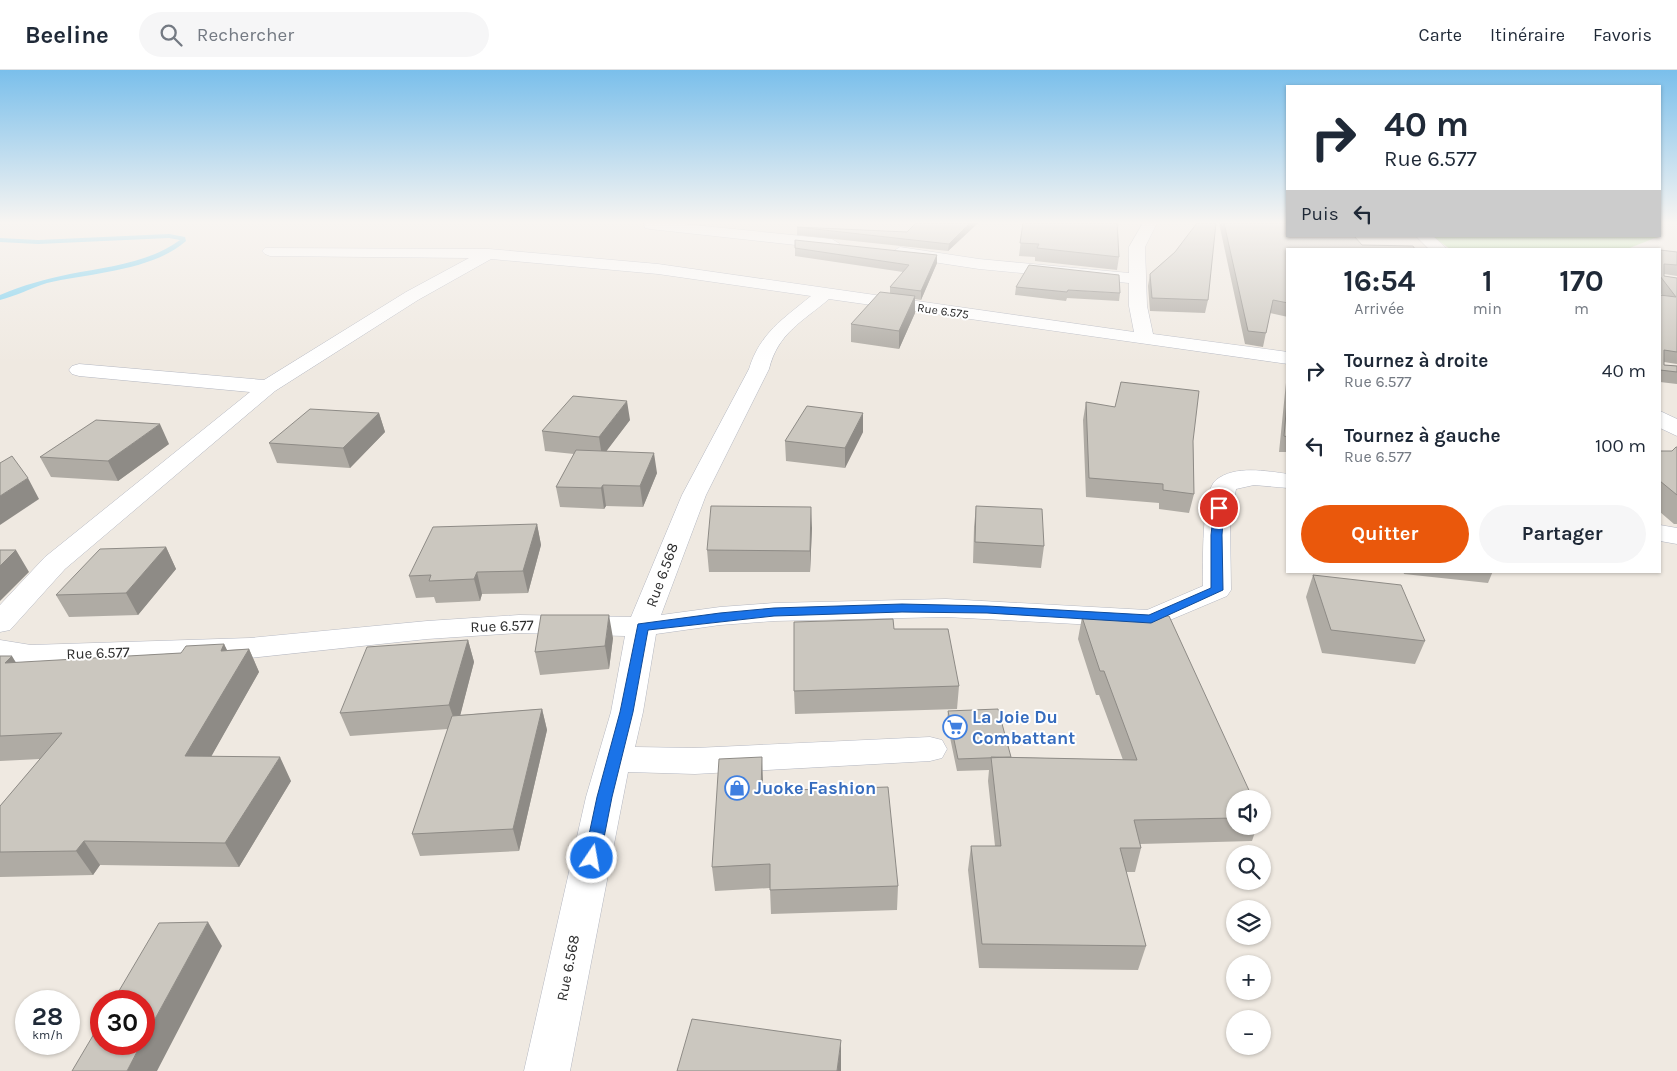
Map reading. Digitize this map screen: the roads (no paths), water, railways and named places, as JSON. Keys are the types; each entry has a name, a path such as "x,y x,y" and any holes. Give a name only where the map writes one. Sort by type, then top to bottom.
{"street":[{"path":"0,623 55,562 268,387 412,296 460,270"},
{"name":"Rue 6.575","path":"663,270 1286,358"},
{"path":"1039,270 1137,279"},
{"path":"1137,270 1138,306 1145,338"},
{"name":"Rue 6.568","path":"546,1071 604,797 627,712 642,627 694,495 744,402 759,369 764,351 776,334 825,294"},
{"path":"79,370 268,387"},
{"path":"1661,419 1677,430"},
{"name":"Rue 6.577","path":"0,650 31,655 250,648 426,630 519,624 642,627 720,616 774,612 902,608 987,610 1151,619 1217,590 1217,528 1224,486 1232,480 1248,477 1286,481"},
{"path":"1661,534 1677,536"},
{"path":"615,759 695,761 930,749"}],"waterway":[{"path":"0,298 22,288 104,270"}],"place":[{"name":"La Joie Du Combattant","path":"955,727"},
{"name":"Juoke Fashion","path":"737,788"}]}
